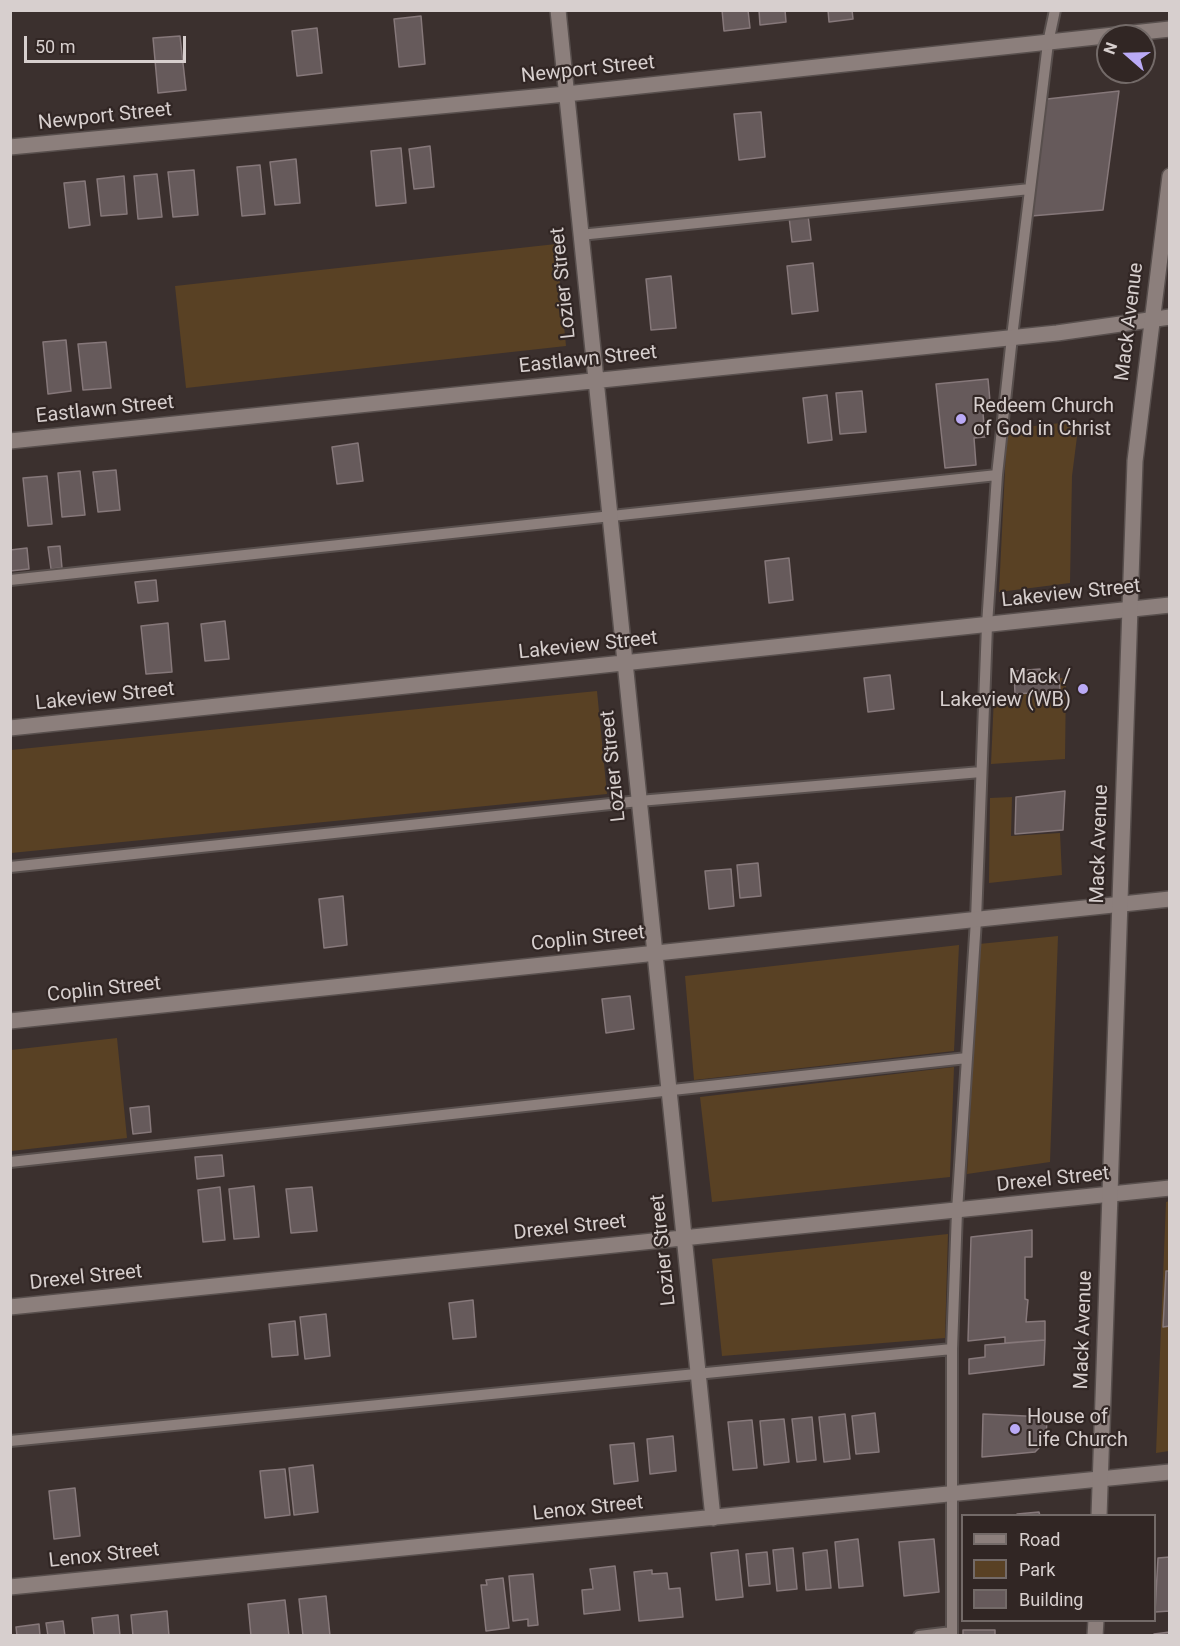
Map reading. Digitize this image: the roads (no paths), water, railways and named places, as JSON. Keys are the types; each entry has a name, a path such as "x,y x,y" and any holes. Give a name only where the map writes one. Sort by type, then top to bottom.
{"street":[{"name":"Lozier Street","path":"558,10 713,1518"},
{"name":"Newport Street","path":"10,147 566,94 1170,29"},
{"name":"Mack Avenue","path":"1099,1514 1135,461 1170,176"},
{"name":"Eastlawn Street","path":"10,441 1012,337 1170,317"},
{"name":"Lakeview Street","path":"10,728 1170,605"},
{"name":"Coplin Street","path":"10,1021 1170,899"},
{"name":"Drexel Street","path":"10,1307 1170,1188"},
{"name":"Lenox Street","path":"10,1587 1170,1472"}],"lane":[{"path":"919,1635 952,1634 954,1495 952,1349 957,1211 976,920 987,625 997,475 1012,337 1048,43 1055,10"},
{"path":"580,235 1030,189"},
{"path":"10,580 997,475"},
{"path":"10,867 639,801 981,772"},
{"path":"10,1162 967,1058"},
{"path":"10,1441 952,1349"}],"place":[{"name":"Redeem Church of God in Christ","path":"961,419"},
{"name":"Mack / Lakeview (WB)","path":"1083,689"},
{"name":"House of Life Church","path":"1015,1429"}]}
